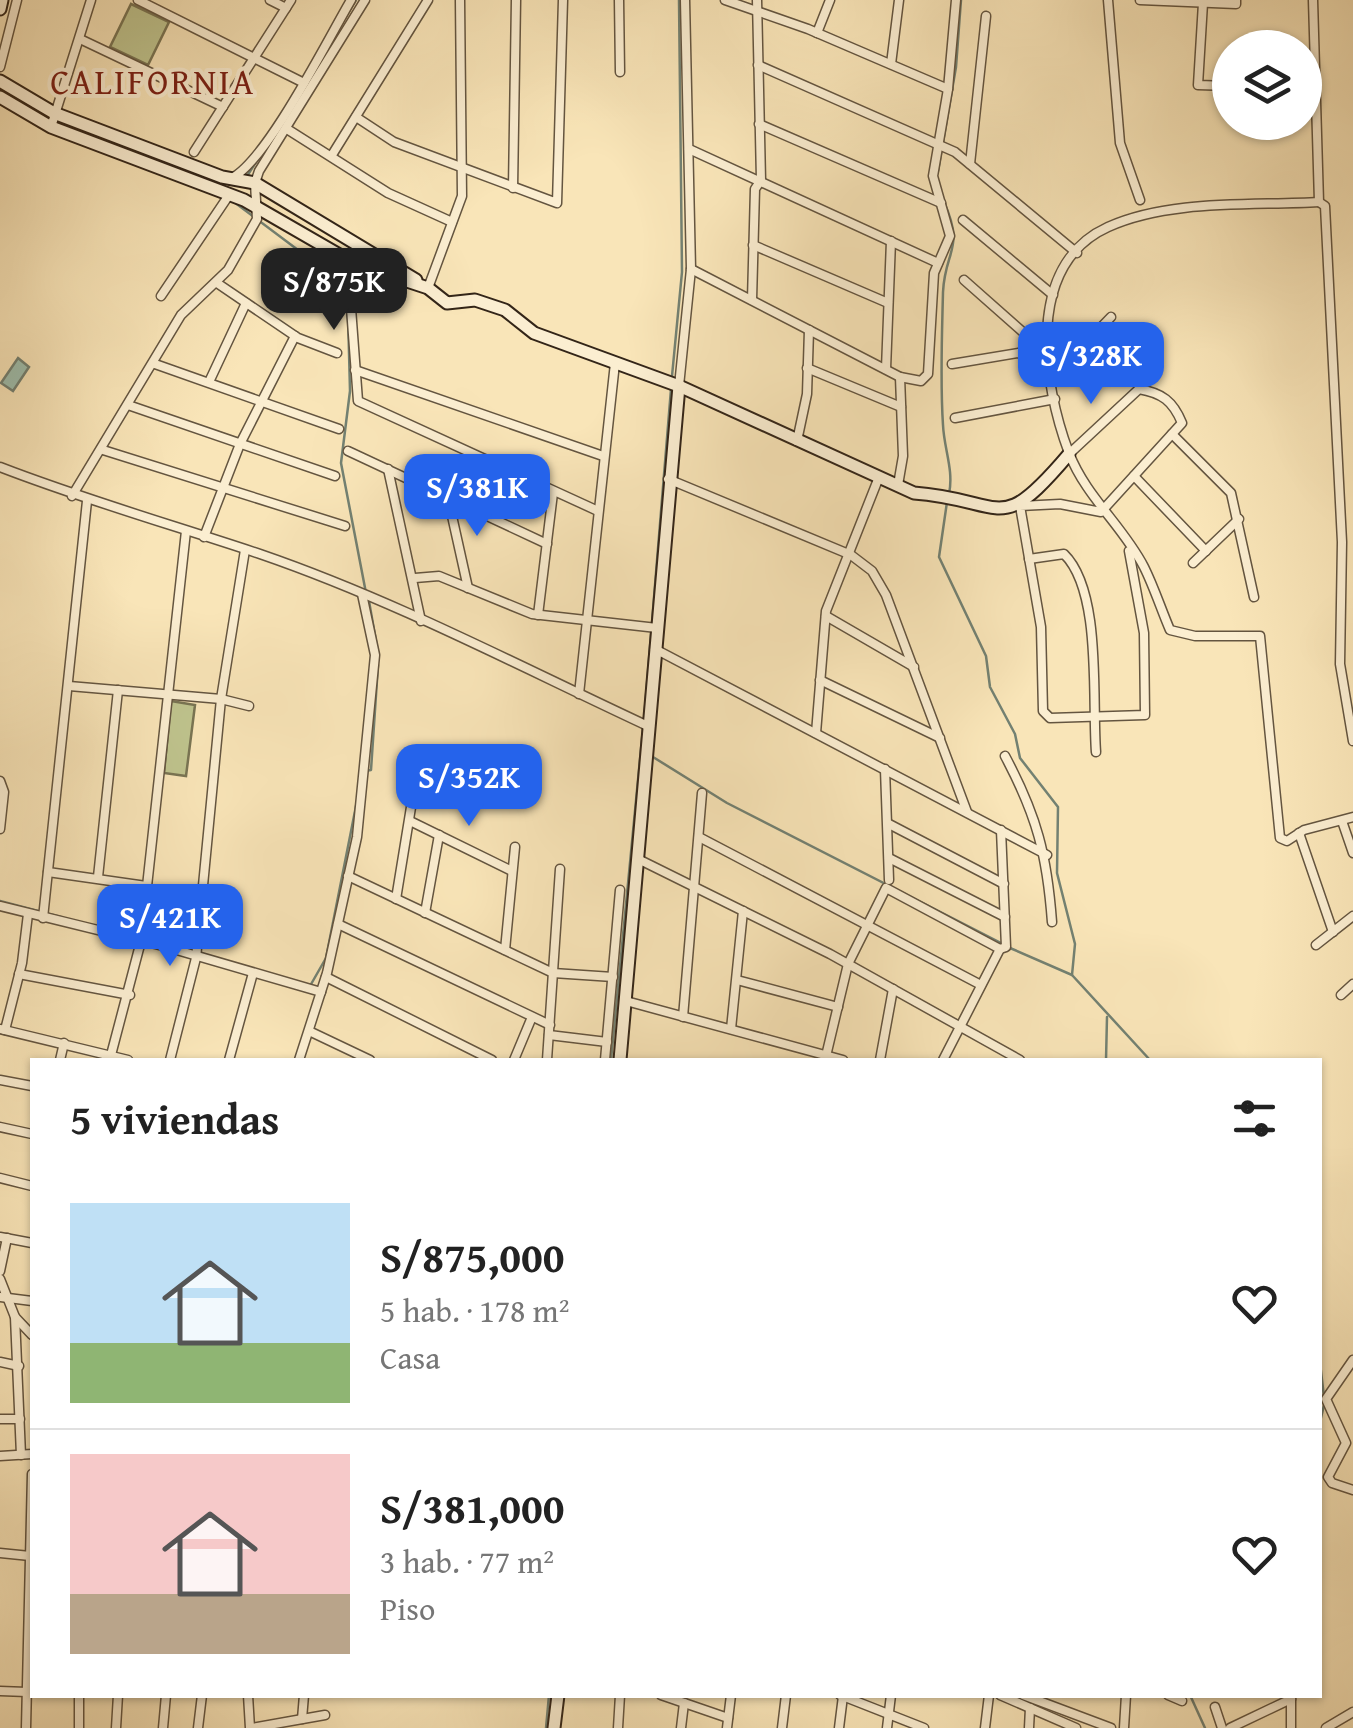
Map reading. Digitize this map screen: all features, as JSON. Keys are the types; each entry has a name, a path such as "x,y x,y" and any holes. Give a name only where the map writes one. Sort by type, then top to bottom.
{"street":[{"path":"0,9 2,0"},
{"path":"0,66 17,0"},
{"path":"51,127 91,0"},
{"path":"138,0 307,85"},
{"path":"194,152 288,4 270,0"},
{"path":"72,496 155,364 181,315 217,283 254,226 258,208 255,184 351,0"},
{"path":"232,178 249,164 365,0"},
{"path":"332,155 428,0"},
{"path":"428,288 452,222 465,170 460,0"},
{"path":"513,188 516,0"},
{"path":"356,117 394,142 556,203 563,0"},
{"path":"620,0 620,72"},
{"path":"338,924 532,1017 550,1030 622,1057 668,479 691,268 686,0"},
{"path":"725,0 817,33 948,89"},
{"path":"752,300 755,189 760,180 757,0"},
{"path":"817,33 830,0"},
{"path":"891,64 899,0"},
{"path":"691,268 900,377 921,382 928,374 938,263 950,236 933,176 948,89 956,0"},
{"path":"1108,0 1120,144 1140,200"},
{"path":"1140,0 1236,4 1236,0"},
{"path":"1313,0 1319,202"},
{"path":"1202,3 1198,84 1212,85"},
{"path":"970,164 986,16"},
{"path":"80,39 223,107"},
{"path":"758,65 940,144 970,164 1077,253"},
{"path":"0,81 54,113 255,184 428,288 446,303 475,300 495,306 534,333 679,386 914,493 949,494 993,510 1060,504 1101,512"},
{"path":"0,97 51,127 229,194 354,264 428,288"},
{"path":"760,124 941,203"},
{"path":"287,129 388,193 452,222"},
{"path":"689,149 938,263"},
{"path":"161,296 229,194"},
{"path":"1353,741 1340,664 1340,503 1325,206 1319,202 1196,209 1134,218 1105,228 1077,253 1053,295 1044,349 1070,454 1101,512 1143,564 1170,630 1194,636 1260,636 1278,834 1287,840 1353,818"},
{"path":"963,220 1053,295"},
{"path":"886,369 891,241"},
{"path":"753,245 888,304"},
{"path":"354,264 358,401 553,494 598,511"},
{"path":"964,280 1044,349"},
{"path":"217,283 294,336 337,353"},
{"path":"209,382 246,304"},
{"path":"1051,379 1111,317"},
{"path":"797,441 808,368 808,330"},
{"path":"204,537 240,444 294,336"},
{"path":"952,364 1044,349"},
{"path":"579,694 615,363"},
{"path":"155,364 339,428"},
{"path":"808,368 901,407"},
{"path":"355,370 603,456"},
{"path":"898,485 903,456 900,377"},
{"path":"1020,506 1139,388 1158,392 1177,410 1182,423 1101,512"},
{"path":"955,418 1055,400"},
{"path":"128,405 335,476"},
{"path":"1172,434 1231,493 1254,597"},
{"path":"103,450 345,526"},
{"path":"348,451 547,544"},
{"path":"0,466 72,496 245,550 362,594 650,727"},
{"path":"388,469 421,621"},
{"path":"1134,476 1206,551"},
{"path":"816,733 826,616 879,477"},
{"path":"668,479 850,555 878,580 967,812"},
{"path":"538,615 553,494"},
{"path":"448,498 468,588"},
{"path":"43,918 86,500"},
{"path":"1020,506 1042,627 1043,711 1055,719 1145,715 1144,632 1128,546"},
{"path":"1193,563 1240,520"},
{"path":"112,1055 141,941 186,531"},
{"path":"171,1058 196,958 221,699 245,550"},
{"path":"1029,559 1064,554 1078,568 1090,626 1096,752"},
{"path":"414,578 439,576 538,615 657,628"},
{"path":"301,1058 326,978 366,768 375,656 362,594"},
{"path":"826,616 914,668"},
{"path":"655,648 1046,855"},
{"path":"820,680 940,738"},
{"path":"68,686 221,699 249,706"},
{"path":"98,877 118,690"},
{"path":"1005,756 1032,808 1046,855 1052,922"},
{"path":"884,769 889,880"},
{"path":"0,781 4,792 0,829"},
{"path":"683,1016 702,793"},
{"path":"396,899 413,795"},
{"path":"1342,820 1353,853"},
{"path":"410,821 512,871"},
{"path":"888,824 1004,884"},
{"path":"943,1058 1007,942 1001,830"},
{"path":"1299,833 1333,932"},
{"path":"425,913 438,835"},
{"path":"699,837 982,985"},
{"path":"505,950 514,847"},
{"path":"890,858 1006,917"},
{"path":"640,860 848,964 1016,1058"},
{"path":"548,1058 560,868"},
{"path":"48,872 146,886"},
{"path":"348,876 553,974 613,977"},
{"path":"626,1001 820,1056 848,964 886,888 1000,949"},
{"path":"606,1051 620,890"},
{"path":"0,906 322,992"},
{"path":"731,1029 743,911"},
{"path":"28,914 19,974 3,1030 122,1058"},
{"path":"1316,945 1353,916"},
{"path":"230,1058 252,973"},
{"path":"19,974 130,995"},
{"path":"326,978 488,1058"},
{"path":"736,980 838,1007"},
{"path":"1341,995 1353,984"},
{"path":"880,1058 893,989"},
{"path":"515,1058 532,1017"},
{"path":"309,1030 366,1058"},
{"path":"60,1058 64,1043"},
{"path":"0,1080 30,1086"},
{"path":"0,1127 30,1134"},
{"path":"0,1178 30,1186"},
{"path":"0,1271 4,1238 30,1243"},
{"path":"0,1278 15,1318 30,1334"},
{"path":"5,1297 30,1301"},
{"path":"15,1318 21,1455"},
{"path":"1353,1360 1326,1399 1346,1442 1328,1477 1332,1484 1353,1490"},
{"path":"0,1362 18,1366"},
{"path":"0,1419 20,1419"},
{"path":"0,1456 30,1454"},
{"path":"0,1553 30,1556 26,1728"},
{"path":"0,1691 27,1692"},
{"path":"79,1698 79,1728"},
{"path":"116,1728 118,1698"},
{"path":"163,1728 166,1698"},
{"path":"198,1728 202,1698"},
{"path":"248,1698 251,1728 325,1716"},
{"path":"298,1723 303,1698"},
{"path":"554,1728 558,1698"},
{"path":"618,1728 620,1698"},
{"path":"670,1698 728,1723 731,1698"},
{"path":"782,1728 786,1698"},
{"path":"838,1728 841,1698"},
{"path":"846,1698 924,1728"},
{"path":"887,1728 891,1698"},
{"path":"986,1728 988,1698"},
{"path":"1013,1698 1071,1727"},
{"path":"1031,1698 1111,1728"},
{"path":"1124,1728 1126,1698"},
{"path":"1175,1698 1182,1701"},
{"path":"1230,1728 1289,1698"},
{"path":"1291,1698 1291,1728"},
{"path":"681,1728 684,1703"},
{"path":"1216,1707 1222,1728"},
{"path":"1028,1728 1030,1708"},
{"path":"1326,1728 1353,1712"}],"green space":[{"path":"131,4 169,22 148,65 110,47"},
{"path":"171,701 195,705 186,776 164,773"}],"shaded area":[{"path":"18,358 29,367 13,391 1,383"}],"waterway":[{"path":"342,23 356,0"},
{"path":"672,376 682,272 679,0"},
{"path":"938,171 956,67 961,0"},
{"path":"247,176 262,153"},
{"path":"234,202 302,253 342,268 348,306"},
{"path":"944,202 953,230 944,278 942,341 942,408 949,494"},
{"path":"348,314 350,391 341,463 366,593"},
{"path":"644,720 671,389"},
{"path":"947,502 939,557 986,656 990,687 1015,734 1020,758 1058,807 1057,873 1075,944 1072,975"},
{"path":"369,601 377,647"},
{"path":"365,771 371,770 378,665"},
{"path":"611,1058 643,728"},
{"path":"653,757 727,803 1003,944"},
{"path":"310,986 326,958 357,801"},
{"path":"0,901 61,917"},
{"path":"1010,948 1072,975 1148,1058"},
{"path":"1106,1058 1107,1017"},
{"path":"1322,1380 1324,1397"},
{"path":"1322,1414 1324,1405"},
{"path":"546,1728 549,1698"},
{"path":"1191,1698 1205,1728"}],"district":[{"name":"CALIFORNIA","path":"153,81"}]}
